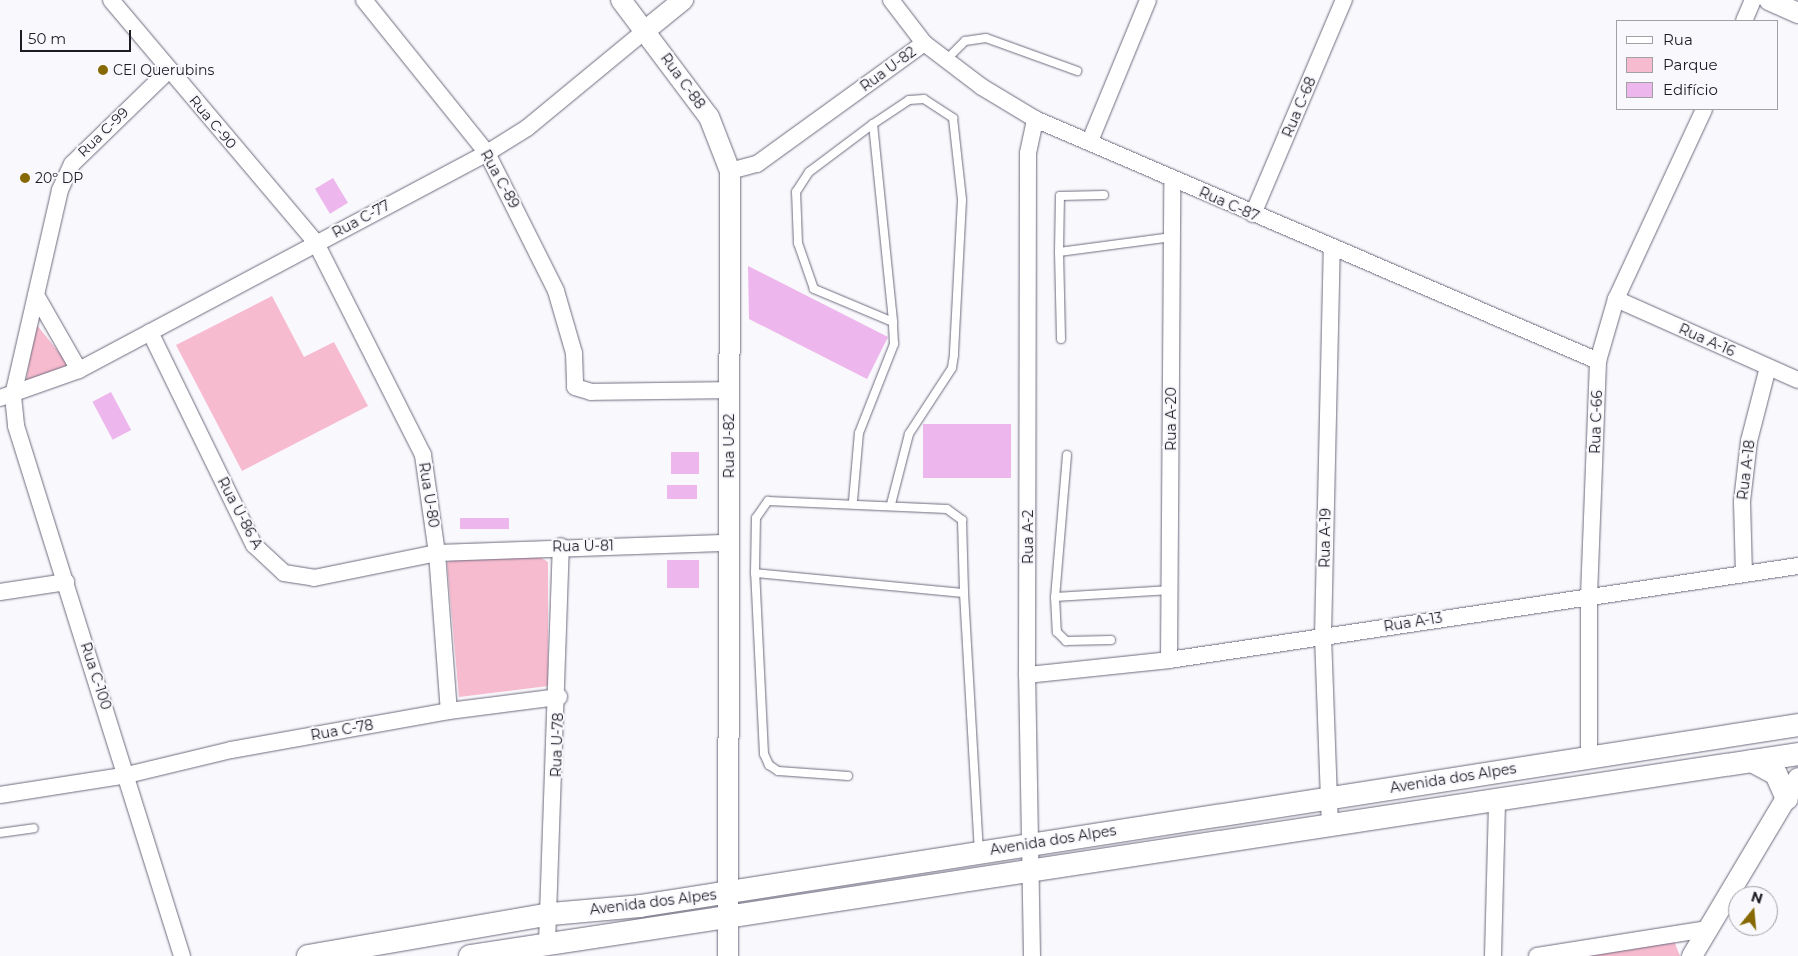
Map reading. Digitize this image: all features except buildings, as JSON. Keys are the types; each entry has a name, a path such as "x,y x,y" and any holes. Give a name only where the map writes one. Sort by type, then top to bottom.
{"main road":[{"name":"Avenida dos Alpes","path":"308,956 551,914 728,892 1029,842 1798,725"},
{"name":"Avenida dos Alpes","path":"470,956 547,943 728,919 1798,754"},
{"path":"1752,761 1776,774 1786,799"}],"street":[{"name":"Rua C-90","path":"111,0 316,243"},
{"name":"Rua C-89","path":"364,0 487,153 556,291 574,353 575,387 591,392 730,390"},
{"name":"Rua C-88","path":"621,0 646,30 709,117 730,171"},
{"name":"Rua C-77","path":"7,397 79,370 487,153 527,128 683,0"},
{"name":"Rua C-87","path":"891,0 924,43 946,60 1035,119 1090,141 1172,179 1332,248 1598,360"},
{"path":"1090,141 1148,0"},
{"name":"Rua C-68","path":"1253,214 1344,0"},
{"path":"1744,20 1753,0"},
{"path":"1769,0 1798,13"},
{"name":"Rua U-82","path":"728,956 730,171 757,164 924,43"},
{"name":"Rua C-99","path":"7,397 36,295 60,190 72,164 170,70"},
{"name":"Rua C-66","path":"1589,756 1589,596 1598,360 1616,299 1704,110"},
{"name":"Rua A-2","path":"1032,956 1027,675 1028,153 1035,119"},
{"name":"Rua A-20","path":"1169,660 1172,179"},
{"name":"Rua U-80","path":"316,243 423,455 438,552 449,711"},
{"name":"Rua A-19","path":"1330,827 1323,636 1332,248"},
{"path":"36,295 79,370"},
{"name":"Rua A-16","path":"1616,299 1798,380"},
{"name":"Rua U-86 A","path":"150,332 254,545 267,561 284,573 314,578 438,552"},
{"name":"Rua A-18","path":"1744,574 1744,481 1768,367"},
{"name":"Rua C-100","path":"7,397 127,775 182,956"},
{"name":"Rua U-81","path":"438,552 560,546 729,543"},
{"name":"Rua U-78","path":"547,943 551,914 559,697 560,546"},
{"name":"Rua A-13","path":"1027,675 1169,660 1798,566"},
{"path":"0,592 66,582"},
{"name":"Rua C-78","path":"0,795 127,775 231,750 449,711 559,697"},
{"path":"1692,956 1798,778"},
{"path":"1493,956 1497,800"},
{"path":"1537,956 1708,929"}],"lane":[{"path":"946,60 965,41 986,38 1077,71"},
{"path":"891,504 908,434 952,368 962,200 953,118 938,104 909,100 873,124 800,181 796,192 798,242 814,289 893,322"},
{"path":"853,501 859,433 894,344 873,124"},
{"path":"1061,339 1060,196 1104,195"},
{"path":"1059,252 1172,237"},
{"path":"1067,455 1055,597 1060,637 1111,640"},
{"path":"848,776 778,771 769,765 764,754 755,573 756,518 768,501 853,501 947,509 962,520 964,592 979,851"},
{"path":"755,573 964,592"},
{"path":"1055,597 1170,590"},
{"path":"0,833 34,828"}],"green space":[{"path":"272,296 304,357 334,342 368,406 242,471 176,345"},
{"path":"36,324 71,367 25,387"},
{"path":"459,554 535,554 548,562 548,686 459,697 447,563"},
{"path":"1674,941 1680,956 1583,956"}],"place":[{"name":"CEI Querubins","path":"103,70"},
{"name":"20º DP","path":"25,178"}]}
